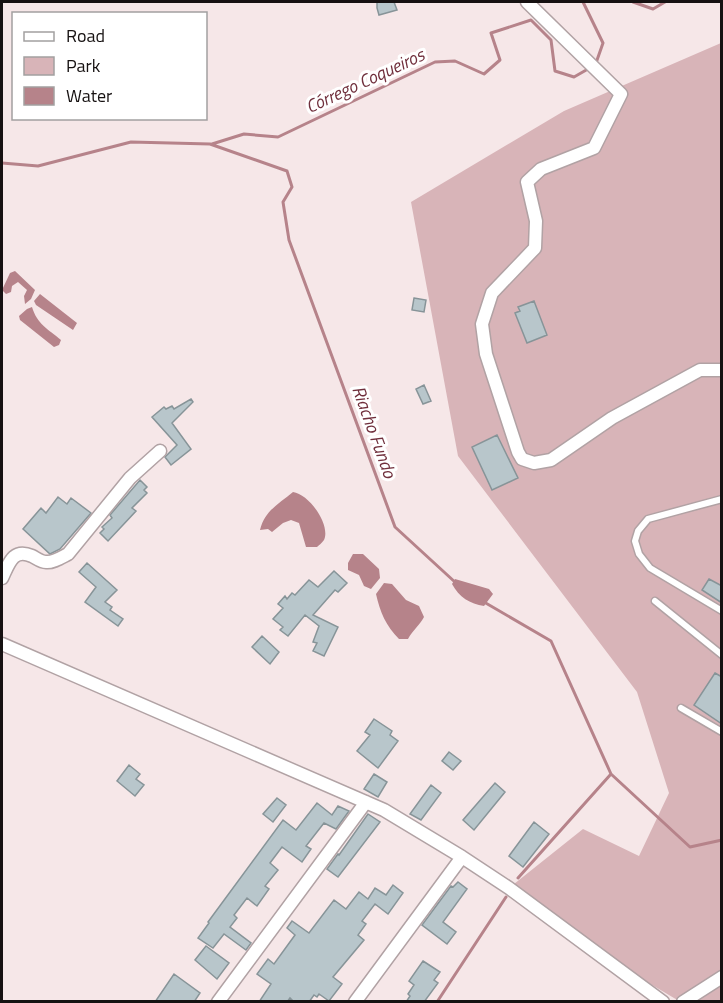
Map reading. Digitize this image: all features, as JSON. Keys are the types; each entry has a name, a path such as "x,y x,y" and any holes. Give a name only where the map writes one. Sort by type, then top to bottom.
{"street":[{"path":"527,2 621,94 594,147 541,169 527,182 536,221 535,248 492,293 482,324 486,354 518,452 522,459 534,463 551,460 612,418 699,370 722,369"},
{"path":"2,578 11,558 17,554 25,553 46,562 68,554 130,478 160,451"},
{"path":"2,644 384,810 509,888 663,1002"},
{"path":"218,1002 366,802"},
{"path":"355,1002 462,857"},
{"path":"683,1002 722,977"}],"lane":[{"path":"722,500 648,519 638,531 635,541 639,554 650,568 722,611"},
{"path":"655,601 722,656"},
{"path":"681,708 722,732"}],"green space":[{"path":"721,43 721,1001 679,1001 627,970 514,884 583,829 639,856 669,793 637,692 458,456 411,202 564,111"}],"water":[{"path":"15,271 35,290 31,299 25,304 24,296 27,290 18,282 12,286 11,292 6,294 2,290 10,273"},
{"path":"40,294 77,323 73,330 36,305 34,301"},
{"path":"32,307 40,322 61,340 59,345 54,347 20,320 19,316"},
{"path":"293,492 306,498 321,519 325,534 324,540 317,547 306,547 299,523 291,520 272,532 268,529 260,530 269,512"},
{"path":"353,554 363,554 379,569 380,578 371,589 364,586 359,575 348,570 348,563"},
{"path":"455,579 489,589 493,594 484,606 474,604 455,589 452,584"},
{"path":"384,583 392,584 406,600 419,606 424,617 408,639 399,639 390,629 382,613 376,594"}],"building":[{"path":"377,2 394,2 397,10 379,15"},
{"path":"414,298 426,300 424,312 412,310"},
{"path":"534,301 547,335 527,343 515,313 520,311 518,307"},
{"path":"424,385 431,401 423,404 416,389"},
{"path":"191,399 193,402 172,423 191,449 171,465 165,457 177,445 152,417 164,407 166,409 172,406 174,409"},
{"path":"497,435 518,478 492,490 472,447"},
{"path":"140,480 147,487 144,490 147,493 132,508 136,511 108,541 100,533 104,529 102,527 112,518 110,515"},
{"path":"58,497 67,504 71,498 91,513 60,549 50,554 23,529 41,508 46,513"},
{"path":"87,563 117,590 105,602 112,607 110,610 123,619 118,626 85,602 96,587 79,572"},
{"path":"334,571 347,583 338,592 335,590 313,615 338,627 324,656 313,651 317,643 313,642 319,626 305,615 288,636 280,630 283,627 273,619 283,608 278,604 285,596 287,599 292,593 295,595 309,580 318,587"},
{"path":"709,579 722,586 722,603 702,590"},
{"path":"262,636 279,652 270,664 252,647"},
{"path":"715,673 722,677 722,724 694,705"},
{"path":"374,719 392,731 390,735 398,741 378,768 357,751 370,735 365,732"},
{"path":"449,752 461,761 453,770 442,761"},
{"path":"129,765 140,774 136,779 144,785 135,796 117,781"},
{"path":"374,774 387,782 378,797 364,789"},
{"path":"495,783 505,792 474,830 463,820"},
{"path":"431,785 441,793 421,820 410,814"},
{"path":"277,798 286,805 273,822 263,814"},
{"path":"317,803 332,815 338,806 349,811 336,829 324,823 306,846 311,849 302,862 282,847 270,863 278,870 265,886 269,889 257,906 247,898 234,915 237,918 230,927 251,943 246,950 224,934 213,948 198,938 283,820 296,830"},
{"path":"368,814 380,822 338,877 327,869"},
{"path":"534,822 549,834 523,867 509,856"},
{"path":"458,882 467,889 443,922 456,932 447,944 422,925 451,886 453,887"},
{"path":"393,885 403,893 388,914 375,904 362,921 366,924 358,935 364,940 333,977 342,984 329,1001 319,994 317,997 314,995 309,1002 294,1002 290,998 287,1002 259,1002 271,984 257,974 268,959 274,964 295,935 287,928 292,921 309,933 334,900 346,909 359,892 368,899 375,888 386,895"},
{"path":"206,946 229,963 217,979 195,960"},
{"path":"423,961 440,972 434,980 438,983 424,1002 406,1002 414,985 409,981"},
{"path":"174,974 200,993 194,1002 155,1002"}],"waterway":[{"name":"Córrego Coqueiros","path":"583,2 603,43 596,63"},
{"name":"Córrego Coqueiros","path":"633,2 653,9 665,2"},
{"name":"Córrego Coqueiros","path":"212,144 244,134 278,137 435,62 455,61 484,74 500,60 491,33 531,20 551,40 555,71 574,77 588,69"},
{"name":"Riacho Fundo","path":"2,163 38,166 131,142 210,144 287,171 292,187 283,202 289,240 395,527 456,583"},
{"name":"Riacho Fundo","path":"484,602 551,641 611,774 690,847 722,840"},
{"path":"518,878 611,774"},
{"path":"437,1002 506,897"}]}
